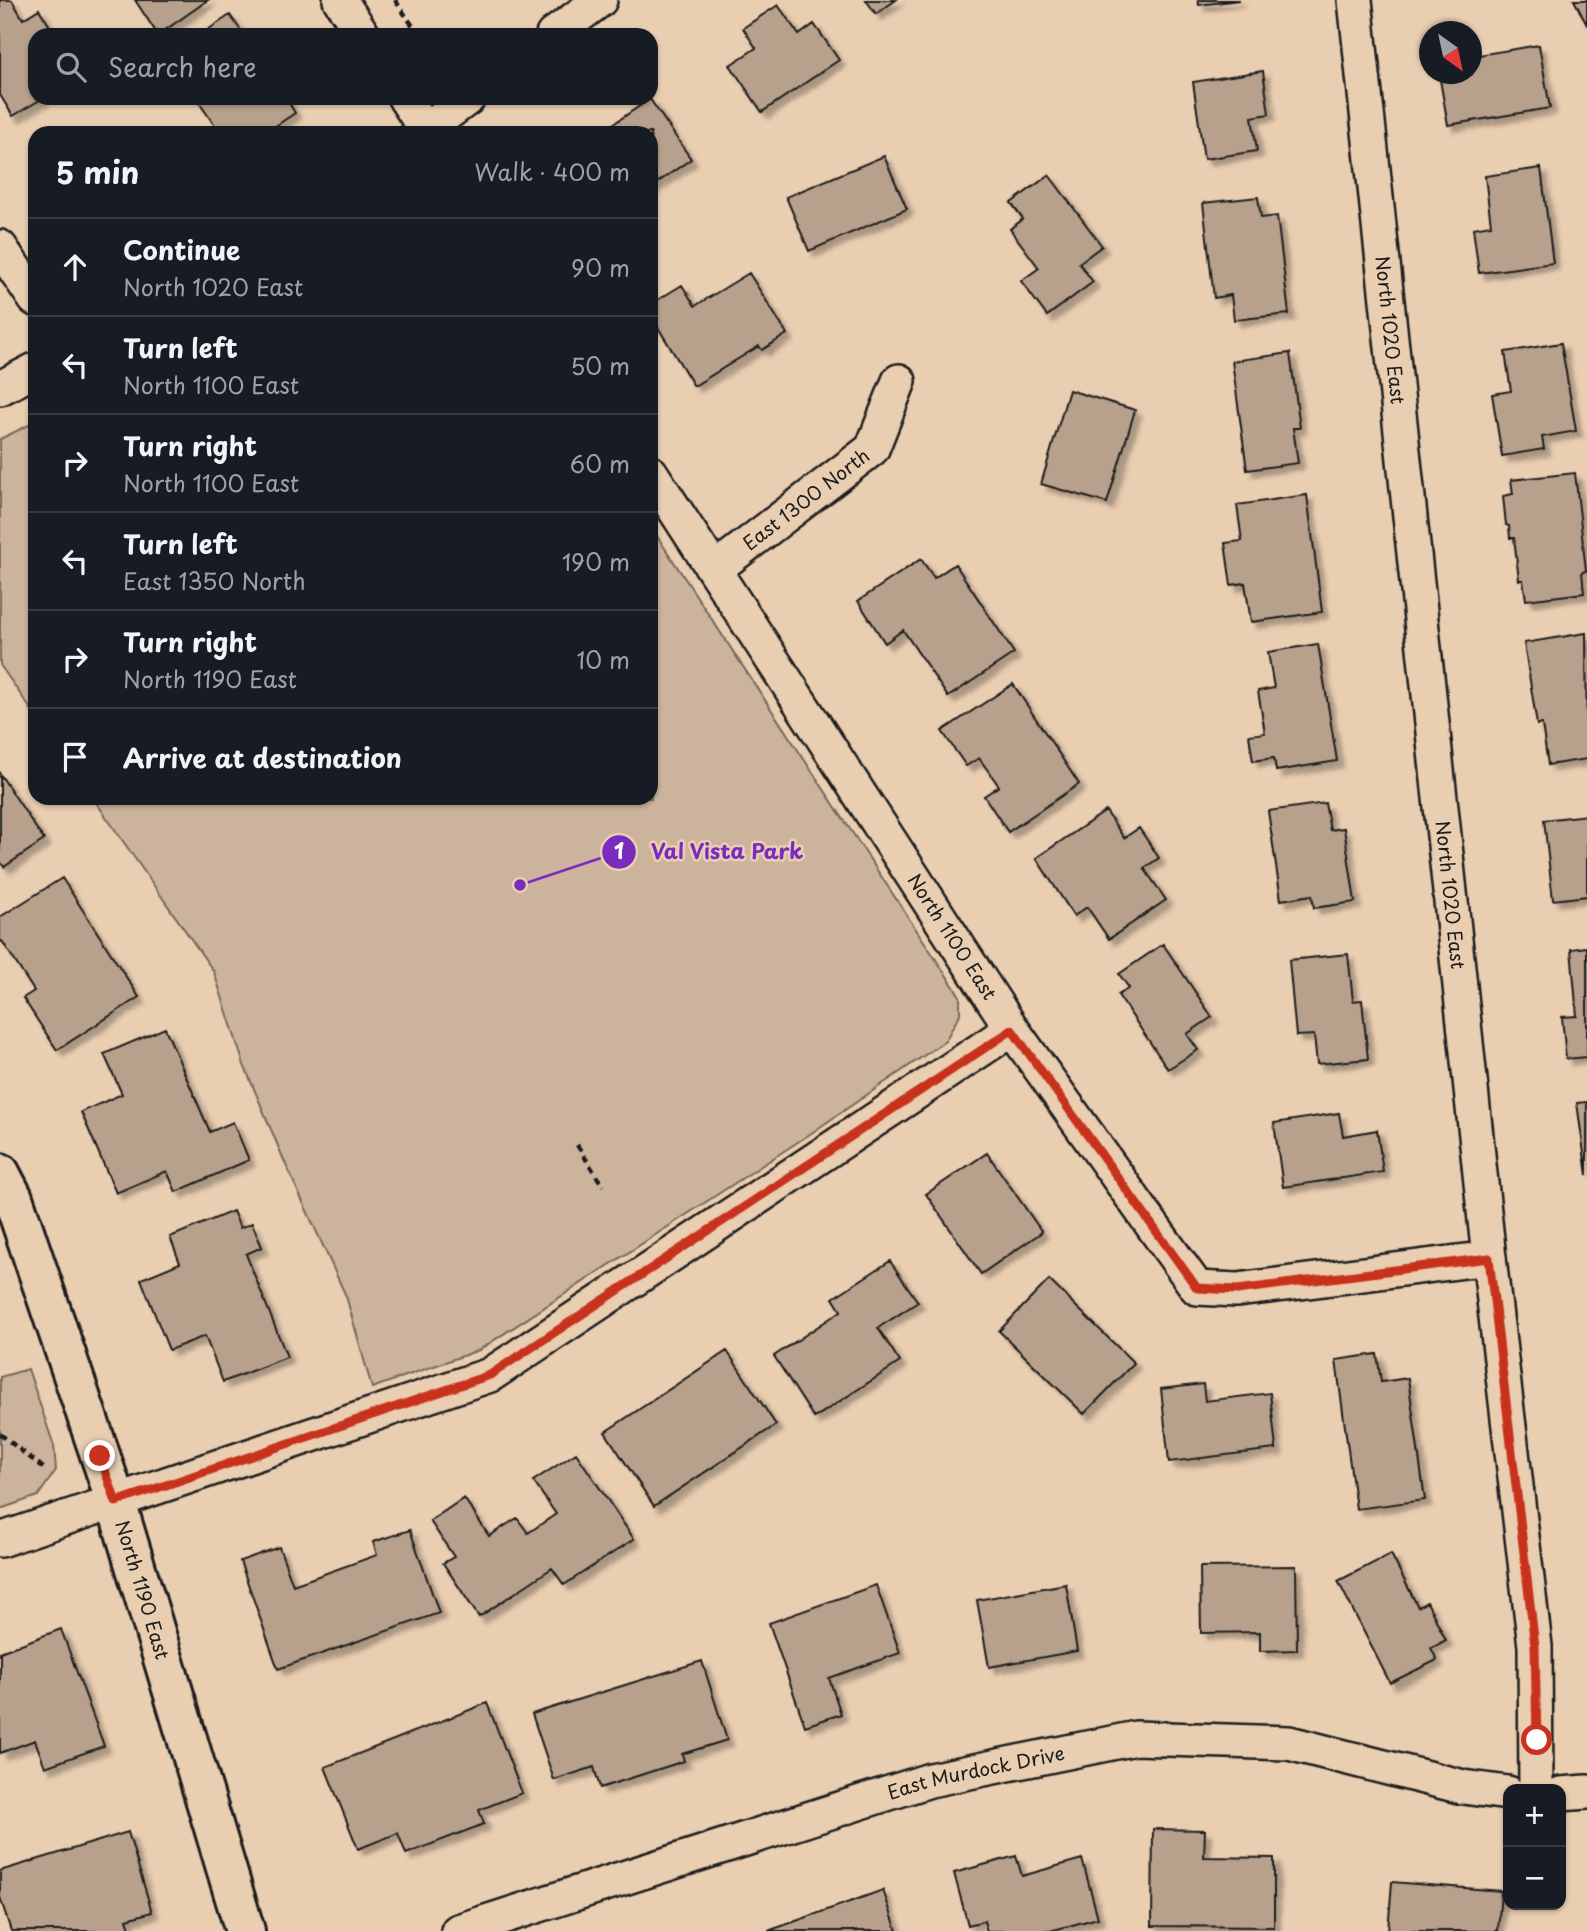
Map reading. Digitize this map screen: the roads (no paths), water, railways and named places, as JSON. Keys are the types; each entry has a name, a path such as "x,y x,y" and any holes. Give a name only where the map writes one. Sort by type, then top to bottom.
{"street":[{"path":"340,0 358,28"},
{"path":"562,28 600,0"},
{"name":"North 1020 East","path":"1355,0 1489,1258 1535,1646 1536,1784"},
{"path":"409,105 421,126"},
{"path":"433,126 459,105"},
{"path":"0,247 28,289"},
{"path":"0,388 28,374"},
{"name":"East 1300 North","path":"714,570 872,449 899,382"},
{"name":"North 1100 East","path":"658,484 1012,1030 1197,1288 1237,1290 1489,1258"},
{"path":"0,1539 490,1375 1012,1030"},
{"name":"North 1190 East","path":"0,1173 13,1198 116,1502 245,1931"},
{"name":"East Murdock Drive","path":"458,1931 930,1780 1136,1738 1289,1743 1463,1787 1503,1792"},
{"path":"1566,1794 1587,1792"}],"place":[{"name":"Val Vista Park","path":"520,885"}]}
